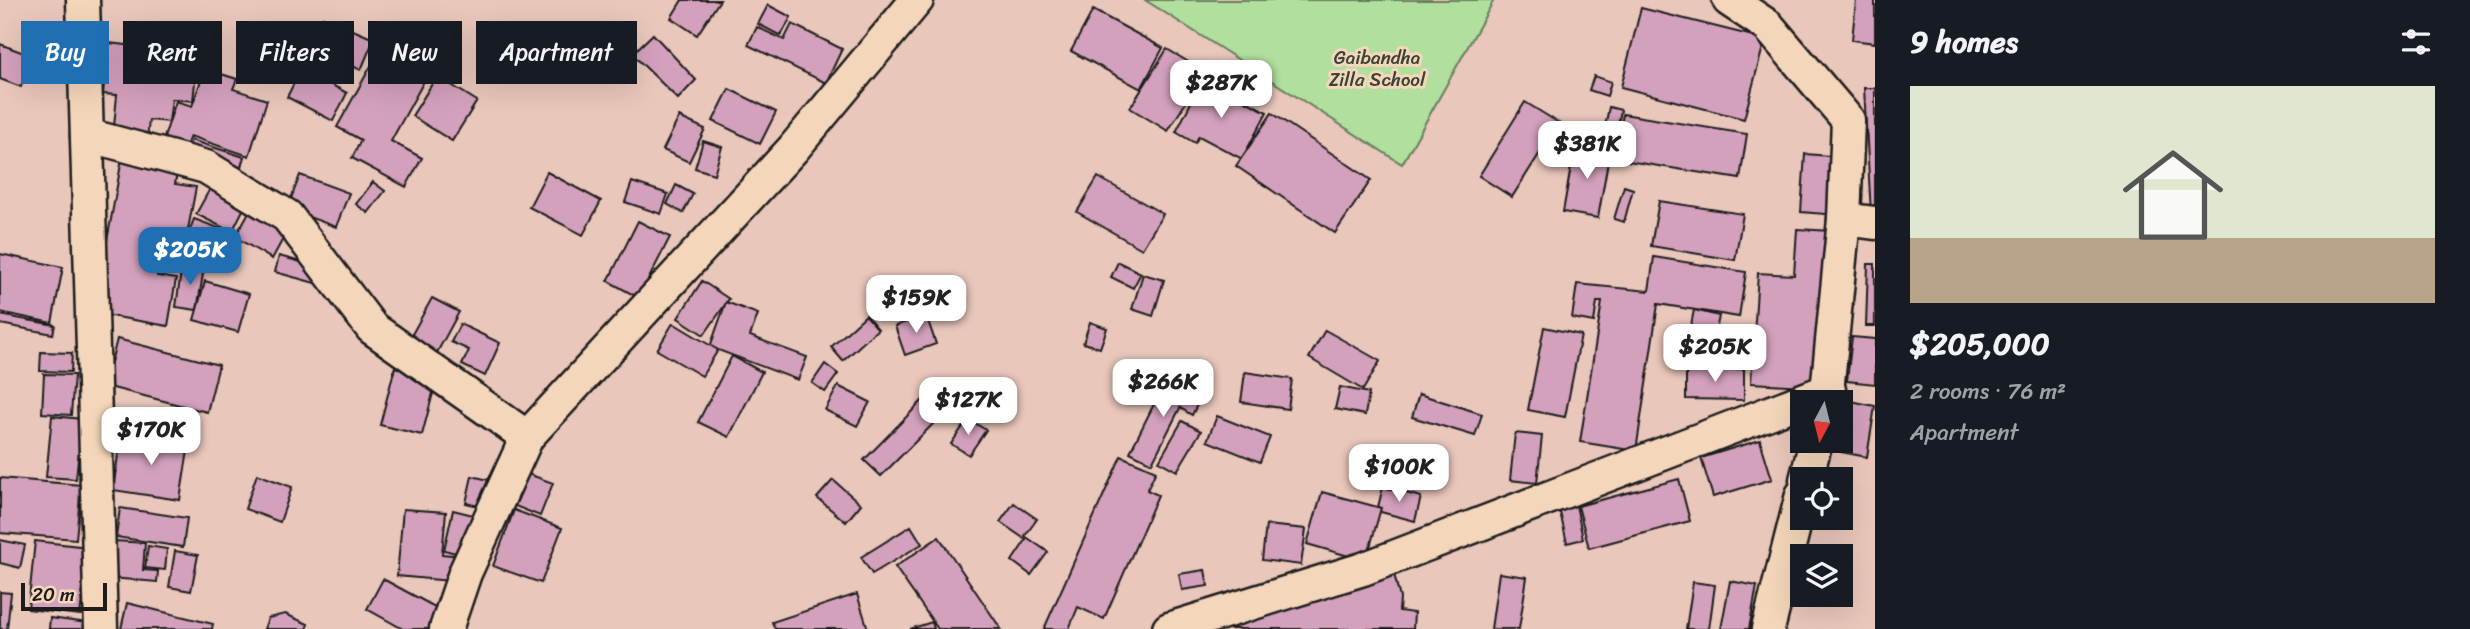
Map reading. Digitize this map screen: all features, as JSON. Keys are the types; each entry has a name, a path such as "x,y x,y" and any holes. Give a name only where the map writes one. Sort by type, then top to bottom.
{"street":[{"path":"83,0 101,629"},
{"path":"446,629 466,573 527,437 793,149 917,0"},
{"path":"1728,0 1768,26 1848,120 1844,219 1828,390"},
{"path":"88,135 206,167 287,216 372,328 527,437"},
{"path":"1844,219 1875,223"},
{"path":"1169,629 1363,569 1790,410"},
{"path":"1768,629 1793,530"}],"green space":[{"name":"Gaibandha Zilla School","path":"1145,0 1494,0 1402,164"}],"building":[{"path":"682,0 720,0 697,35 671,18"},
{"path":"1856,0 1875,0 1875,43 1852,40"},
{"path":"768,5 791,17 781,36 758,24"},
{"path":"1641,8 1765,39 1744,119 1621,87"},
{"path":"1093,10 1163,48 1141,89 1071,51"},
{"path":"792,24 842,49 826,83 748,45 757,27 784,40"},
{"path":"354,30 368,36 368,53 361,70 354,67"},
{"path":"653,34 696,80 678,99 637,59 637,49"},
{"path":"109,43 123,45 123,84 195,84 193,101 172,99 169,122 149,120 147,140 113,137 117,95 103,94 104,84 109,84"},
{"path":"0,44 21,52 22,84 21,87 0,79"},
{"path":"1167,49 1205,72 1168,131 1130,108"},
{"path":"368,71 368,84 422,84 391,141 422,158 406,187 352,158 361,140 337,127"},
{"path":"222,74 236,79 233,89 267,100 249,156 190,136 183,154 161,147 176,101 192,106 200,84 222,84"},
{"path":"1594,76 1611,82 1607,96 1589,90"},
{"path":"1203,79 1267,112 1242,159 1199,136 1195,143 1176,132"},
{"path":"294,84 330,84 347,93 333,121 287,97"},
{"path":"432,84 450,84 477,101 452,141 412,116"},
{"path":"1864,88 1875,88 1875,214 1871,214"},
{"path":"729,89 776,112 760,144 713,121"},
{"path":"1525,102 1559,123 1512,197 1479,176"},
{"path":"1609,107 1621,110 1613,149 1601,147"},
{"path":"1272,113 1371,180 1335,233 1236,166"},
{"path":"1623,114 1747,134 1740,179 1615,159"},
{"path":"679,117 705,129 689,162 663,150"},
{"path":"191,140 244,157 240,170 187,153"},
{"path":"703,141 722,147 714,174 695,168"},
{"path":"1575,144 1610,150 1598,218 1563,212"},
{"path":"123,153 179,163 175,184 196,187 183,256 161,252 157,276 176,279 168,326 94,313"},
{"path":"1805,154 1842,157 1838,215 1801,212"},
{"path":"547,172 601,201 583,235 529,207"},
{"path":"300,175 349,193 336,227 287,209"},
{"path":"1098,177 1163,214 1142,249 1077,212"},
{"path":"373,182 385,191 368,213 356,204"},
{"path":"632,182 668,194 661,214 625,202"},
{"path":"212,185 247,202 232,232 196,214"},
{"path":"676,185 693,194 683,213 667,204"},
{"path":"1624,186 1633,189 1624,222 1614,219"},
{"path":"1659,201 1743,214 1735,260 1651,246"},
{"path":"253,205 290,226 272,259 235,237"},
{"path":"194,219 224,230 211,266 181,254"},
{"path":"638,221 670,237 639,298 608,281"},
{"path":"1797,229 1832,231 1822,387 1751,383 1758,273 1794,275"},
{"path":"0,254 63,267 52,323 0,312"},
{"path":"279,256 319,267 315,283 275,272"},
{"path":"1654,257 1746,272 1739,317 1658,304 1636,451 1580,442 1602,302 1597,302 1594,322 1572,318 1577,284 1649,291"},
{"path":"1118,262 1141,273 1133,288 1111,277"},
{"path":"182,264 204,268 197,310 176,307"},
{"path":"1868,264 1875,264 1875,326 1866,326"},
{"path":"1143,274 1164,280 1153,316 1132,309"},
{"path":"205,281 249,294 238,332 194,320"},
{"path":"702,281 729,299 704,335 678,318"},
{"path":"432,298 459,312 433,360 406,345"},
{"path":"726,302 758,314 750,336 807,357 798,380 710,347"},
{"path":"1694,310 1719,316 1714,341 1689,335"},
{"path":"0,315 55,325 53,334 0,324"},
{"path":"866,315 878,329 843,361 831,347"},
{"path":"926,315 936,344 905,355 895,326"},
{"path":"1090,322 1107,328 1100,348 1083,343"},
{"path":"673,323 718,350 702,376 657,350"},
{"path":"460,324 500,343 485,376 462,365 469,350 451,342"},
{"path":"1544,327 1581,335 1565,417 1528,410"},
{"path":"1325,330 1380,361 1363,390 1309,358"},
{"path":"1852,337 1875,339 1875,384 1847,381"},
{"path":"117,339 219,365 207,412 105,386"},
{"path":"41,352 72,353 71,372 40,371"},
{"path":"732,356 762,372 729,437 698,422"},
{"path":"825,364 838,374 825,392 812,383"},
{"path":"395,367 437,378 422,435 380,425"},
{"path":"1686,368 1744,369 1744,400 1686,399"},
{"path":"1245,372 1292,379 1288,409 1241,402"},
{"path":"44,374 74,375 71,415 42,413"},
{"path":"1166,380 1201,397 1192,415 1180,408 1152,463 1130,452"},
{"path":"838,386 870,402 857,426 825,410"},
{"path":"1340,387 1369,393 1365,415 1335,409"},
{"path":"1419,394 1482,414 1475,436 1412,417"},
{"path":"923,400 940,417 881,476 864,460"},
{"path":"1853,401 1875,406 1867,457 1846,453 1853,453"},
{"path":"52,416 82,419 76,479 46,477"},
{"path":"1217,416 1270,437 1260,462 1207,441"},
{"path":"968,419 986,430 969,455 951,444"},
{"path":"1182,421 1201,431 1177,471 1159,461"},
{"path":"1515,433 1542,436 1537,483 1510,480"},
{"path":"121,434 189,444 180,500 113,490"},
{"path":"1760,440 1772,479 1713,497 1701,458"},
{"path":"1121,456 1156,471 1147,490 1158,495 1104,619 1078,607 1069,629 1044,629"},
{"path":"257,474 292,487 280,522 245,509"},
{"path":"528,474 553,483 540,516 515,506"},
{"path":"472,476 497,482 491,509 466,503"},
{"path":"0,478 81,485 76,539 0,533"},
{"path":"1679,479 1690,521 1589,548 1578,506"},
{"path":"833,480 861,504 846,522 817,498"},
{"path":"1383,487 1421,497 1415,521 1377,511"},
{"path":"1322,492 1381,508 1366,561 1307,544"},
{"path":"1014,503 1037,519 1025,536 1048,552 1031,575 1012,561 1026,540 1000,522"},
{"path":"1576,505 1583,539 1567,543 1559,508"},
{"path":"120,508 187,518 183,547 116,537"},
{"path":"403,509 446,512 442,554 463,556 461,582 397,576"},
{"path":"453,510 481,517 472,557 444,550"},
{"path":"514,510 562,528 541,583 493,566"},
{"path":"1266,525 1306,529 1301,565 1262,560"},
{"path":"911,526 922,544 872,574 861,557"},
{"path":"939,537 1001,629 938,629 895,567"},
{"path":"0,540 25,545 20,568 0,563"},
{"path":"35,541 88,547 80,615 28,609"},
{"path":"115,541 145,543 143,570 158,571 157,582 111,578"},
{"path":"148,546 167,549 165,570 145,568"},
{"path":"175,551 198,555 191,591 169,587"},
{"path":"1205,570 1208,586 1182,590 1179,574"},
{"path":"1388,573 1394,574 1400,598 1399,611 1414,613 1413,629 1212,629 1279,613 1247,610"},
{"path":"1499,573 1527,577 1519,629 1491,629"},
{"path":"383,579 448,614 440,629 403,629 367,609"},
{"path":"1730,581 1757,586 1749,629 1721,629"},
{"path":"1693,582 1715,585 1709,629 1686,629"},
{"path":"0,592 11,593 7,629 0,629"},
{"path":"857,594 868,629 775,629 772,622"},
{"path":"127,603 213,624 212,629 121,629"},
{"path":"285,614 308,624 306,629 264,629 268,618"},
{"path":"50,618 95,624 95,629 49,629"},
{"path":"932,622 934,629 910,629"}]}
